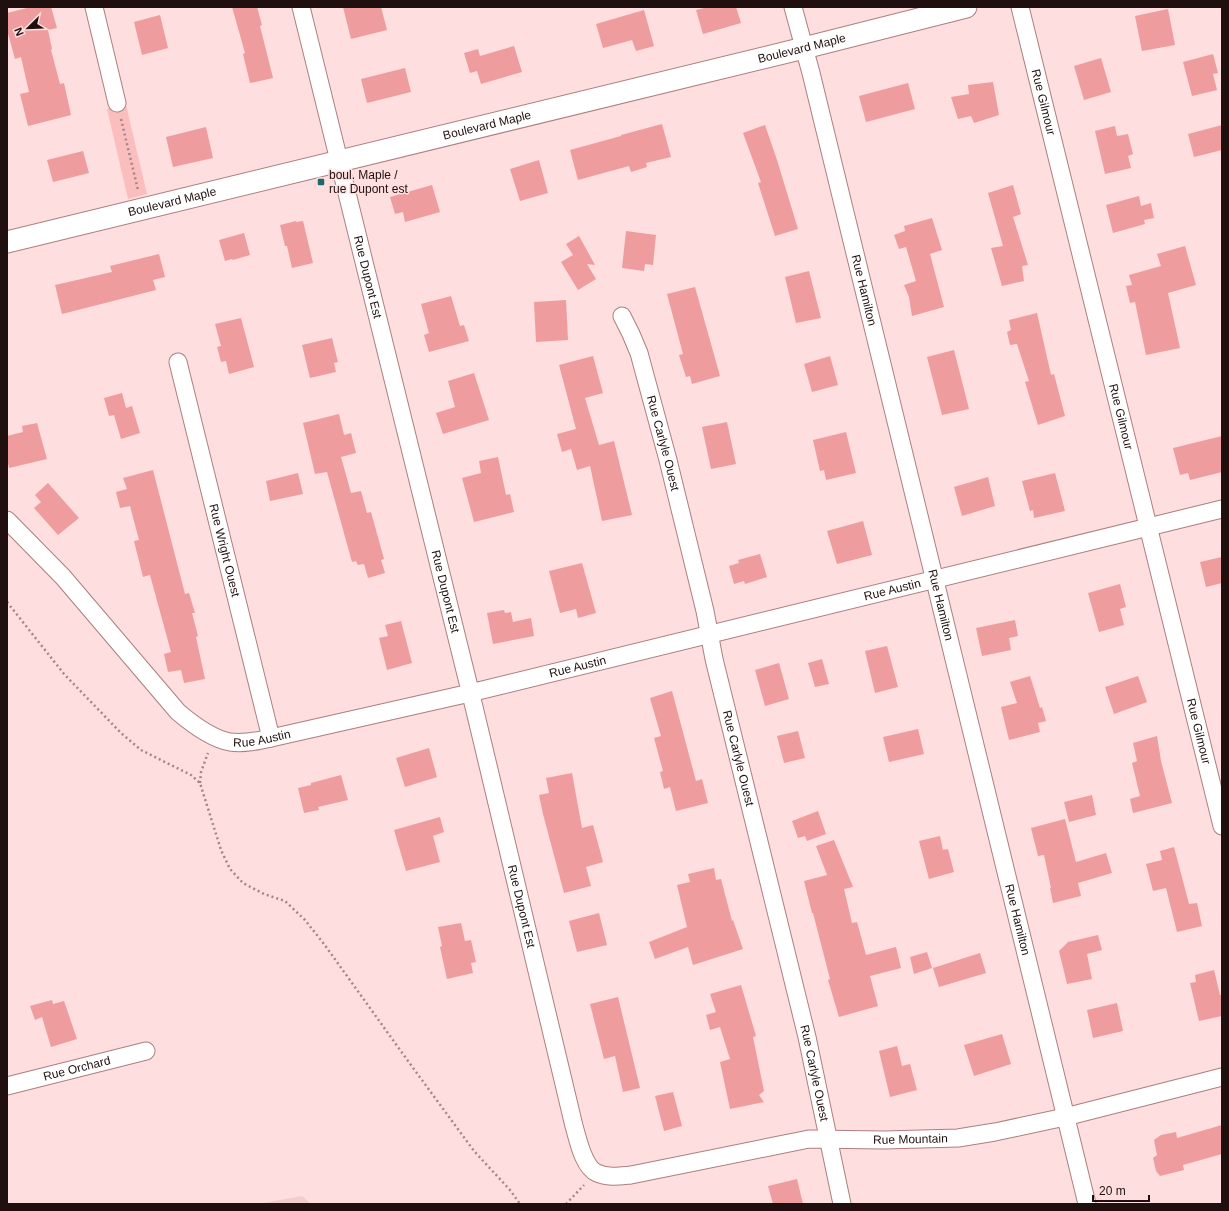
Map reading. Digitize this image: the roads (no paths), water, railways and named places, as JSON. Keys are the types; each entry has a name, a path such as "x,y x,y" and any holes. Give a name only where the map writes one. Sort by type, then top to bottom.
{"street":[{"path":"94,7 119,110"},
{"name":"Rue Dupont Est","path":"301,7 470,693 574,1126 589,1167 596,1173"},
{"name":"Rue Hamilton","path":"793,7 815,88 1086,1204"},
{"name":"Boulevard Maple","path":"7,242 804,48 966,7"},
{"name":"Rue Gilmour","path":"1020,7 1222,826"},
{"name":"Rue Carlyle Ouest","path":"622,316 639,353 668,460 704,604 714,659 805,1029 842,1204"},
{"name":"Rue Wright Ouest","path":"178,362 271,738"},
{"name":"Rue Austin","path":"10,528 68,582 178,712 197,726 219,738 229,742 250,742 470,693 1222,509"},
{"name":"Rue Orchard","path":"7,1086 146,1052"},
{"name":"Rue Mountain","path":"596,1173 606,1176 631,1175 809,1139 828,1138 884,1140 958,1138 1017,1128 1065,1117 1222,1077"}],"place":[{"name":"boul. Maple / rue Dupont est","path":"321,182"}]}
